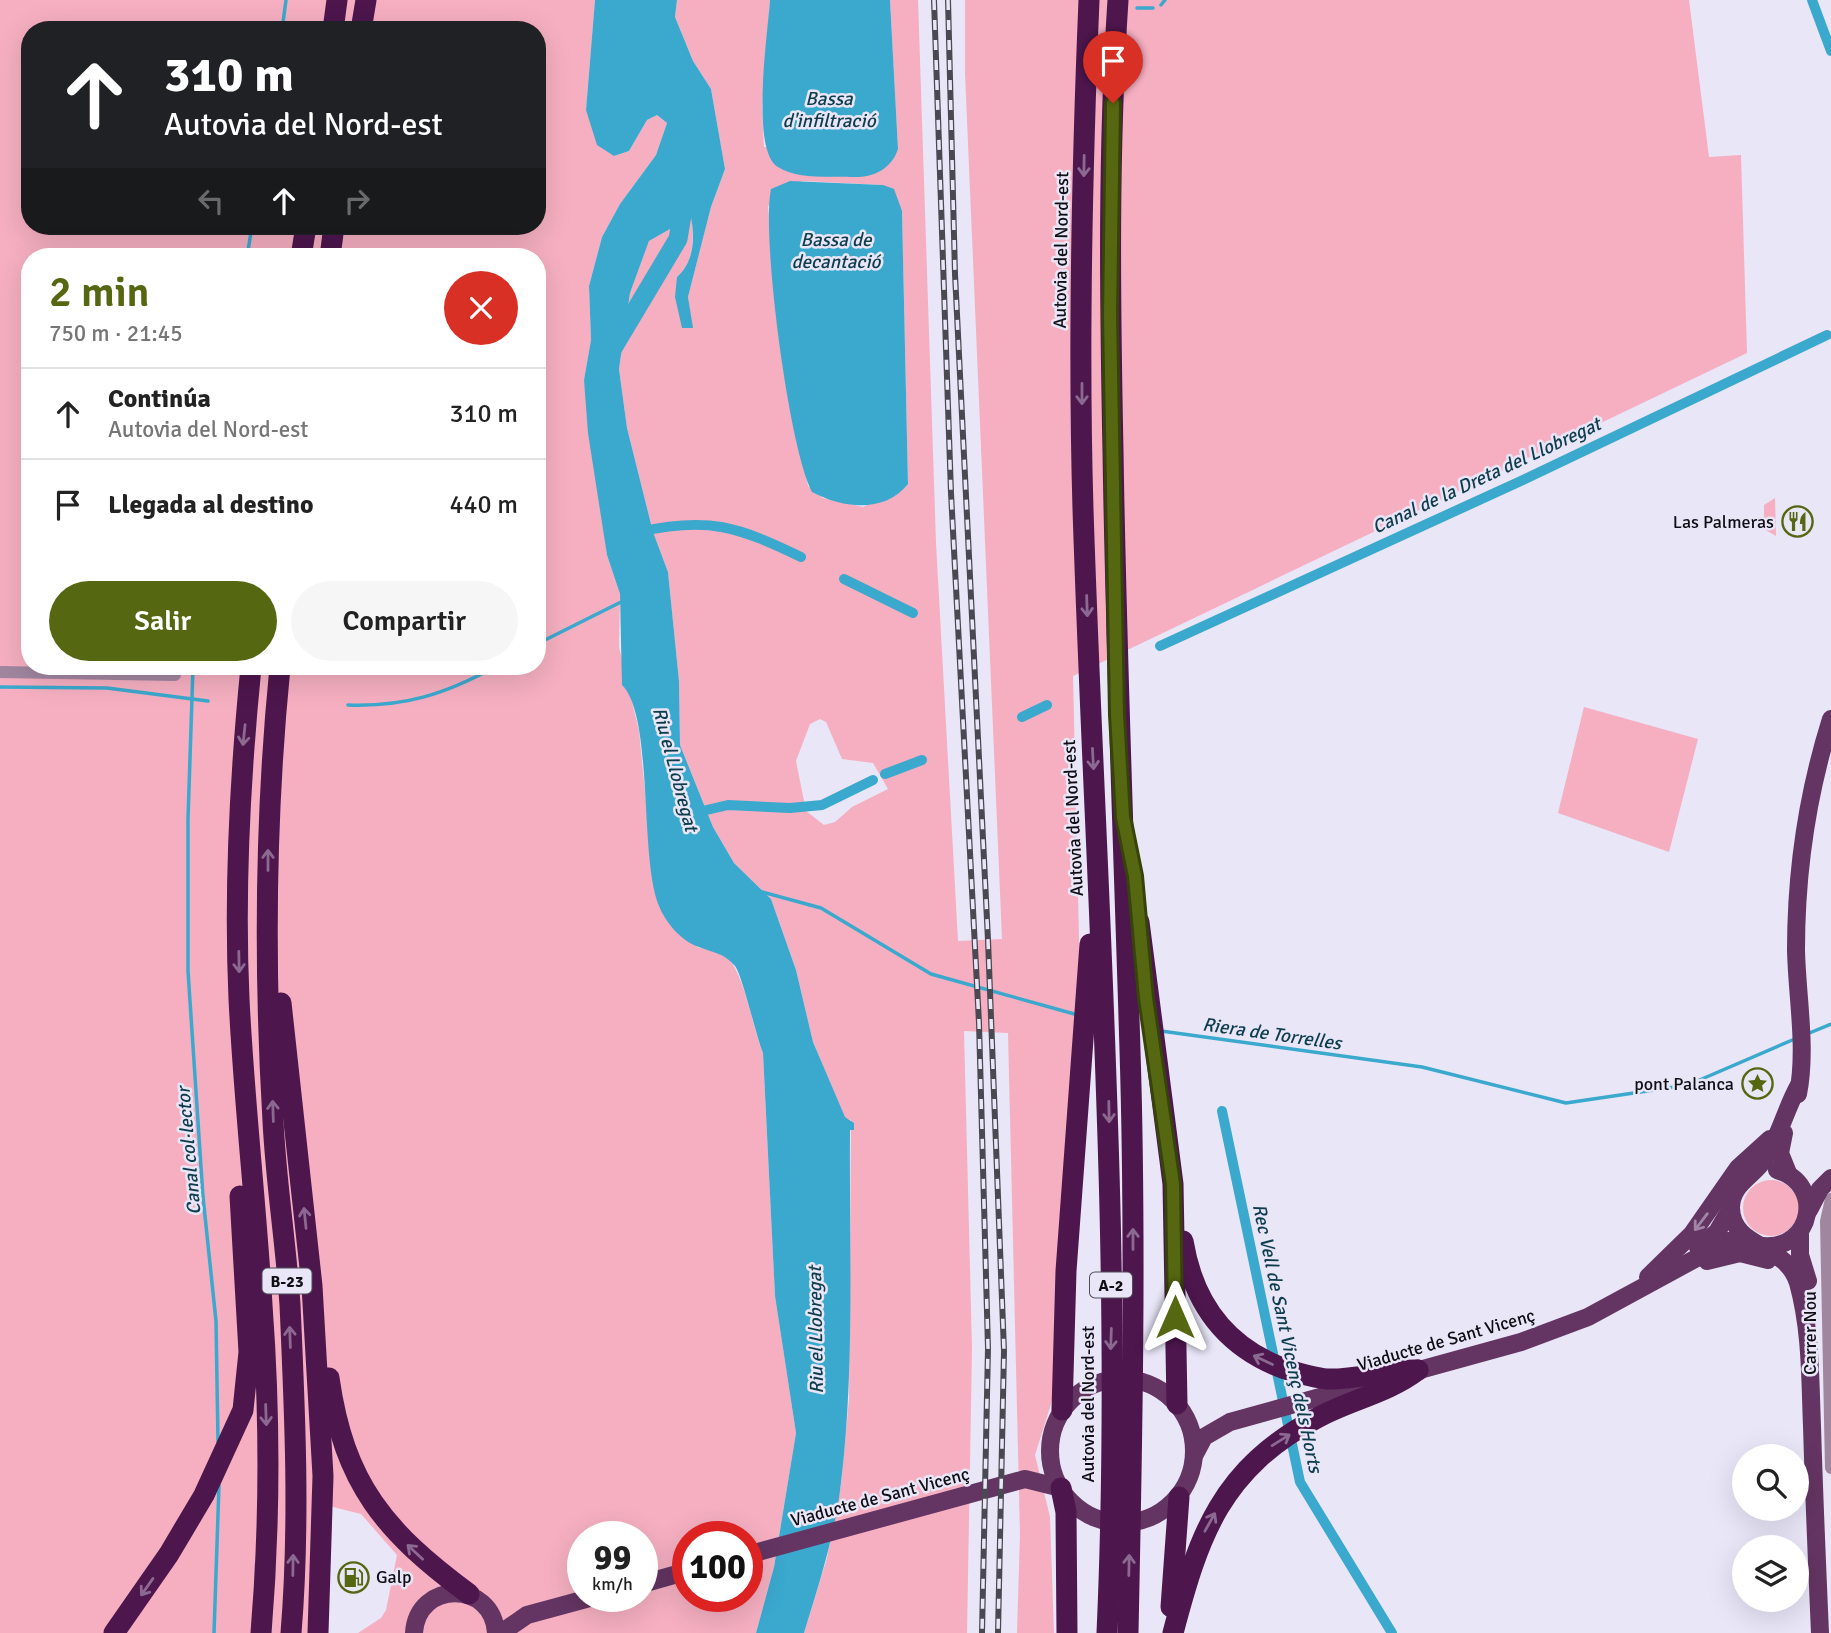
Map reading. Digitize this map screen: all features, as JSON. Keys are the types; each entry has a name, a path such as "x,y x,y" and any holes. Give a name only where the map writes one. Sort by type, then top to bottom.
{"highway":[{"path":"334,21 337,0"},
{"path":"362,21 366,0"},
{"name":"Autovia del Nord-est","path":"1090,0 1082,416 1099,890 1091,911 1097,989 1107,1044 1112,1527 1107,1633"},
{"name":"A-2","path":"1118,0 1112,130 1110,315 1117,715 1137,996 1130,1048 1133,1337 1128,1633"},
{"name":"B-23","path":"250,675 241,764 237,901 246,1100 264,1363 267,1473 261,1633"},
{"name":"B-23","path":"279,675 270,772 269,929 273,1121 289,1304 295,1470 290,1633"},
{"path":"269,929 287,1040 312,1286 323,1476 318,1633"},
{"path":"1062,1410 1066,1272 1085,1040 1097,989"},
{"path":"1137,996 1155,1052 1173,1184 1191,1278 1205,1307 1226,1335 1267,1362 1324,1379 1392,1369 1418,1370"},
{"path":"116,1629 169,1554 204,1495 243,1410 249,1352 239,1177 246,1100"},
{"path":"1173,1184 1181,1409"},
{"path":"312,1286 339,1435 353,1469 392,1530 433,1569 469,1594"},
{"path":"1171,1633 1190,1567 1206,1528 1225,1497 1249,1467 1316,1409 1398,1385 1418,1370"},
{"path":"1061,1488 1066,1512 1067,1633"},
{"path":"1171,1633 1178,1497"}],"main road":[{"path":"1809,1210 1806,1193 1793,1177 1780,1153 1780,1144 1800,1076 1797,913 1802,841 1831,719"},
{"path":"1800,1076 1767,1157 1754,1173 1740,1184 1731,1208 1739,1230 1785,1260 1791,1268 1799,1291 1810,1362 1820,1633"},
{"path":"1625,1297 1692,1234 1733,1174 1776,1133"},
{"path":"1754,1173 1773,1169 1793,1177 1816,1178 1831,1169"},
{"path":"1828,1633 1814,1309 1800,1255 1800,1233 1820,1189 1831,1178"},
{"name":"Viaducte de Sant Vicenç","path":"1664,1275 1710,1239 1731,1208"},
{"path":"1758,1244 1788,1242 1800,1233"},
{"name":"Viaducte de Sant Vicenç","path":"1418,1370 1554,1331 1588,1317 1728,1241 1758,1244"},
{"path":"1664,1275 1725,1255 1747,1254 1776,1265 1799,1291"},
{"path":"1181,1409 1193,1433 1195,1454 1192,1472 1178,1497 1157,1515 1140,1521 1120,1523 1101,1520 1084,1512 1061,1488 1054,1475 1050,1453 1053,1431 1062,1410 1088,1387 1119,1379 1143,1382 1158,1388 1181,1409 1205,1420 1230,1422"},
{"path":"1195,1454 1204,1437 1230,1422 1264,1413 1316,1409"},
{"path":"1025,1479 1050,1453"},
{"name":"Viaducte de Sant Vicenç","path":"763,1551 1025,1479 1061,1488"},
{"path":"404,1633 415,1626 422,1609 435,1597 453,1592 469,1594 488,1609 499,1613 527,1615"},
{"path":"488,1609 499,1633 527,1615 567,1604"}],"street":[{"path":"0,672 21,672"},
{"path":"131,675 175,676"},
{"name":"Carrer Nou","path":"1831,1199 1826,1221 1831,1468"}],"shaded area":[{"path":"0,0 595,0 586,110 614,156 629,151 647,120 657,115 667,123 656,155 620,204 602,237 589,286 591,340 584,380 607,555 620,594 619,647 639,731 652,863 697,947 724,954 731,961 742,985 763,1053 775,1296 796,1433 774,1567 763,1607 763,1521 672,1521 672,1612 762,1612 756,1633 358,1633 381,1618 386,1610 397,1555 361,1514 329,1506 322,1633 0,1633"},
{"path":"677,0 770,0 762,107 764,147 898,149 890,0 918,0 936,543 958,941 1002,939 965,73 965,0 1689,0 1709,157 1741,155 1747,353 1073,676 1080,983 1056,1388 1035,1455 1050,1517 1054,1633 1017,1633 1020,1534 1008,1033 964,1031 972,1349 967,1633 804,1633 827,1558 841,1485 849,1399 851,1120 845,1118 813,1042 796,970 771,899 734,863 713,827 680,745 679,681 668,572 653,532 627,428 619,369 630,293 649,241 692,216 690,257 677,277 692,327 688,297 711,207 725,169 711,89 693,61 675,17","holes":["802,181 883,185 902,211 908,484 863,507 823,498 808,486 783,368 768,206","820,719 826,722 842,759 873,763 888,789 852,807 835,822 824,825 806,811 796,761 810,724"]},
{"path":"1775,498 1776,536 1764,529 1764,505"},
{"path":"1584,707 1698,739 1669,852 1558,813"},
{"path":"1765,1180 1777,1180 1791,1188 1799,1202 1797,1219 1791,1228 1777,1236 1765,1236 1748,1224 1743,1214 1743,1202 1755,1185"}],"water":[{"path":"595,0 677,0 675,17 693,61 711,89 725,169 711,207 688,297 693,328 682,328 675,297 677,277 687,264 692,249 691,217 649,241 630,293 619,369 627,428 653,532 668,572 679,681 680,745 713,827 734,863 771,899 796,970 813,1042 845,1117 854,1123 854,1130 850,1130 850,1351 841,1483 826,1559 804,1633 756,1633 774,1567 796,1433 775,1296 763,1053 735,966 723,956 692,944 680,936 659,906 649,856 638,726 632,701 622,685 620,594 607,555 588,433 584,380 591,340 589,286 602,237 620,204 656,155 667,123 657,115 647,120 629,151 614,156 597,145 586,110"},
{"name":"Bassa d'infiltració","path":"770,0 890,0 898,149 886,167 859,177 804,176 778,167 770,157 765,139 763,90"},
{"name":"Bassa de decantació","path":"790,181 883,185 894,189 902,211 908,484 898,494 875,504 836,502 812,492 803,469 786,390 770,250 771,189"}],"waterway":[{"name":"Canal col·lector","path":"283,21 286,0"},
{"path":"1161,5 1165,0"},
{"name":"Canal de la Dreta del Llobregat","path":"1812,0 1831,51"},
{"path":"1137,8 1153,8"},
{"name":"Riu el Llobregat","path":"613,348 678,239 685,197"},
{"name":"Canal col·lector","path":"248,248 251,235"},
{"name":"Canal de la Dreta del Llobregat","path":"1160,646 1523,480 1827,335"},
{"name":"Canal de la Dreta del Llobregat","path":"639,532 685,525 723,527 759,538 801,557"},
{"name":"Canal de la Dreta del Llobregat","path":"844,579 913,613"},
{"path":"546,640 623,601"},
{"name":"Canal col·lector","path":"193,675 188,819 188,971 203,1197 216,1321 218,1442"},
{"path":"348,705 388,704 424,697 479,675"},
{"path":"0,687 107,688 208,701"},
{"name":"Canal de la Dreta del Llobregat","path":"1022,717 1047,705"},
{"name":"Canal de la Dreta del Llobregat","path":"885,774 922,760"},
{"name":"Canal de la Dreta del Llobregat","path":"694,813 728,805 790,808 822,805 873,780"},
{"name":"Riera de Torrelles","path":"762,892 821,908 931,974 1078,1015"},
{"name":"Riera de Torrelles","path":"1807,1034 1831,1024"},
{"name":"Riera de Torrelles","path":"1161,1031 1422,1067 1566,1103 1688,1085 1797,1038"},
{"name":"Rec Vell de Sant Vicenç dels Horts","path":"1222,1111 1300,1482 1392,1633"},
{"name":"Canal col·lector","path":"214,1633 219,1485"}],"railway":[{"path":"934,0 951,493 979,1023 988,1348 982,1633"},
{"path":"948,0 955,274 988,940 1004,1351 998,1633"}],"place":[{"name":"Las Palmeras","path":"1797,522"},
{"name":"pont Palanca","path":"1757,1084"},
{"name":"Galp","path":"353,1577"}],"route":[{"path":"1113,103 1110,315 1117,715 1123,817 1135,876 1146,998 1173,1184 1175,1317"}]}
